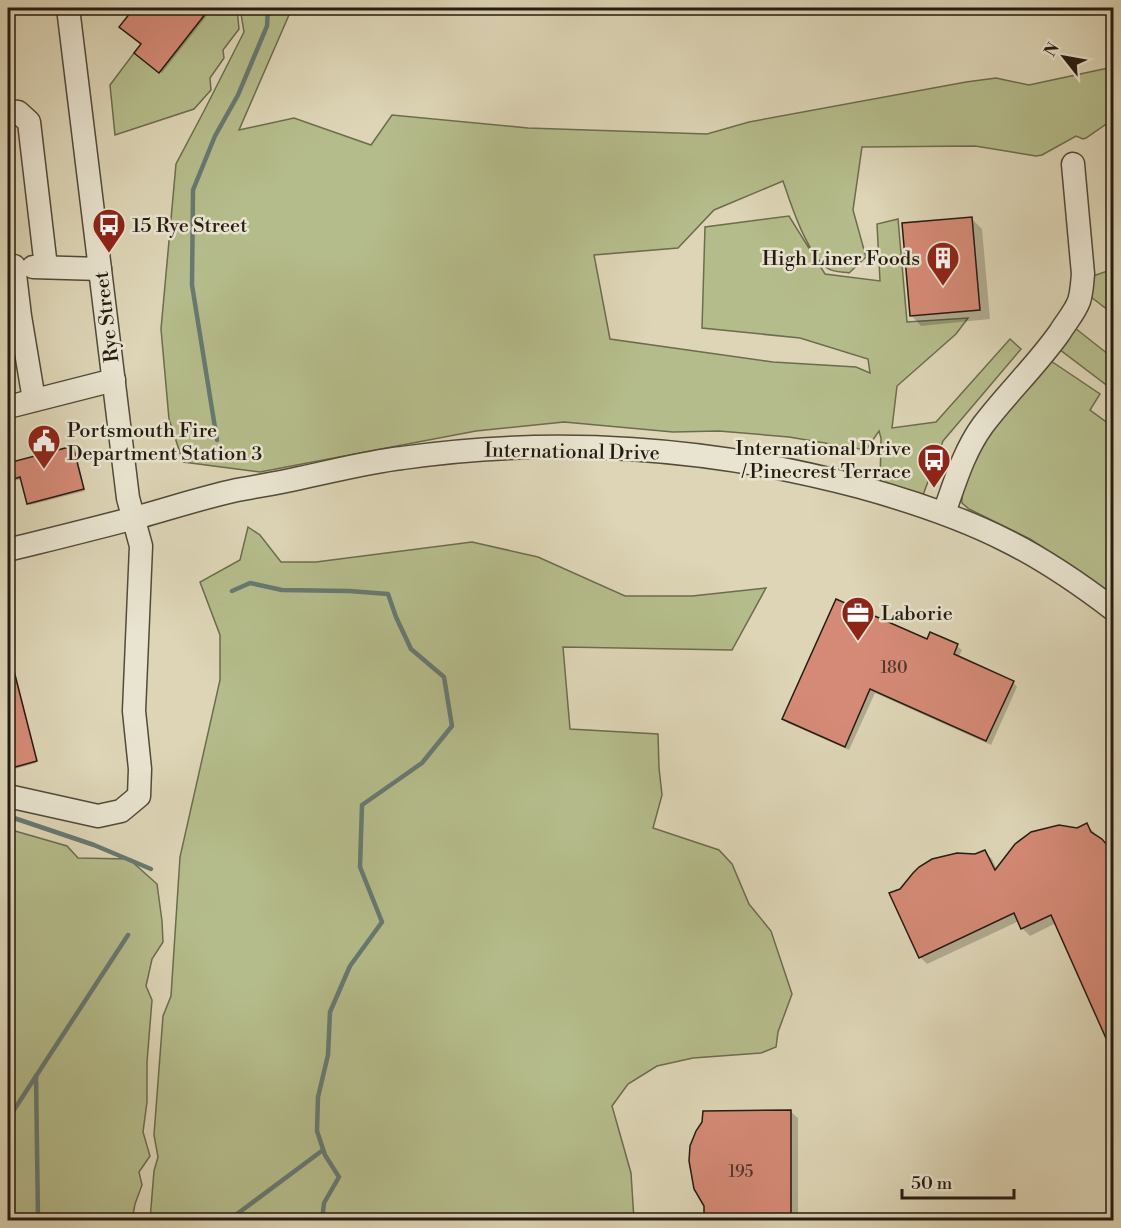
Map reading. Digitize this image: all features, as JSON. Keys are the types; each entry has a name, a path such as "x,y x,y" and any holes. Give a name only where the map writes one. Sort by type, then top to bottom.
{"street":[{"name":"Rye Street","path":"8,796 98,816 121,811 139,796 140,769 134,711 141,546 128,498 68,8"},
{"path":"8,111 18,112 29,122 46,267"},
{"path":"944,513 971,442 1044,354 1078,302 1082,289 1083,265 1073,164"},
{"path":"34,400 11,266 100,269"},
{"path":"8,407 114,380"},
{"name":"International Drive","path":"8,550 235,490 367,463 472,450 543,446 614,447 719,457 823,477 944,513 1005,540 1036,557 1113,610"}],"green space":[{"path":"210,8 237,8 239,29 223,50 224,58 210,78 211,90 194,109 115,135 110,85 134,53 159,72"},
{"path":"240,8 292,8 239,130 294,118 371,145 392,115 528,128 707,134 749,122 966,82 996,78 1029,85 1113,67 1113,122 1086,138 1076,136 1036,156 975,146 862,147 853,210 866,257 849,273 829,269 819,261 800,228 783,181 714,210 678,248 594,255 610,339 773,362 856,367 870,373 868,359 800,338 702,328 705,227 789,216 825,274 880,281 877,224 898,219 907,322 968,318 956,334 897,386 892,428 936,422 1010,339 1021,349 943,441 923,495 880,485 881,438 879,431 866,450 789,437 719,431 673,432 564,422 476,431 260,472 183,462 169,419 161,329 176,164 244,32"},
{"path":"1113,269 1113,314 1091,297 1093,276"},
{"path":"1075,328 1113,358 1113,390 1059,349"},
{"path":"1051,361 1100,394 1090,410 1113,427 1113,594 1030,539 969,509 962,503 966,481 983,442"},
{"path":"248,527 260,535 281,562 316,562 472,542 538,557 625,596 692,596 766,588 732,650 563,647 570,729 658,734 662,795 653,828 719,850 732,864 749,904 771,931 792,994 778,1032 776,1047 761,1053 693,1058 657,1066 628,1084 612,1106 631,1173 634,1220 150,1220 154,1171 158,1157 154,1135 163,1016 171,996 180,857 220,680 220,635 200,582 240,560"},
{"path":"8,829 67,846 78,858 129,859 157,884 163,942 152,959 146,986 152,1000 147,1062 147,1102 143,1132 150,1156 139,1172 142,1185 132,1220 8,1220"}],"building":[{"path":"134,8 210,8 159,73 134,53 141,44 119,27"},
{"name":"High Liner Foods","path":"972,217 980,310 910,316 902,223"},
{"name":"Portsmouth Fire Department Station 3","path":"73,446 84,489 27,504 20,477 8,481 8,463"},
{"path":"836,599 927,639 930,632 958,644 954,654 1014,681 986,741 870,689 845,747 782,719"},
{"path":"12,663 37,761 8,769 8,664"},
{"path":"1087,823 1091,832 1102,839 1113,852 1113,1054 1051,915 1021,929 1014,913 919,958 889,893 900,889 919,867 932,859 957,853 975,854 985,850 995,870 1015,844 1031,832 1059,825 1077,828"},
{"path":"791,1110 791,1221 717,1221 720,1216 704,1215 704,1206 694,1189 689,1161 690,1146 702,1122 703,1111"}],"waterway":[{"path":"217,440 192,285 193,190 215,136 238,95 267,26 268,8"},
{"path":"232,591 250,583 282,590 388,594 411,649 444,677 452,726 422,763 362,805 360,867 382,922 350,966 330,1012 328,1055 318,1097 317,1131 325,1155 339,1177 324,1203 322,1220"},
{"path":"8,816 94,845 151,869"},
{"path":"8,1119 128,935"},
{"path":"36,1076 38,1220"},
{"path":"229,1220 323,1150"}],"place":[{"name":"15 Rye Street","path":"109,254"},
{"name":"High Liner Foods","path":"943,287"},
{"name":"Portsmouth Fire Department Station 3","path":"44,470"},
{"name":"International Drive / Pinecrest Terrace","path":"934,489"},
{"name":"Laborie","path":"858,642"}]}
